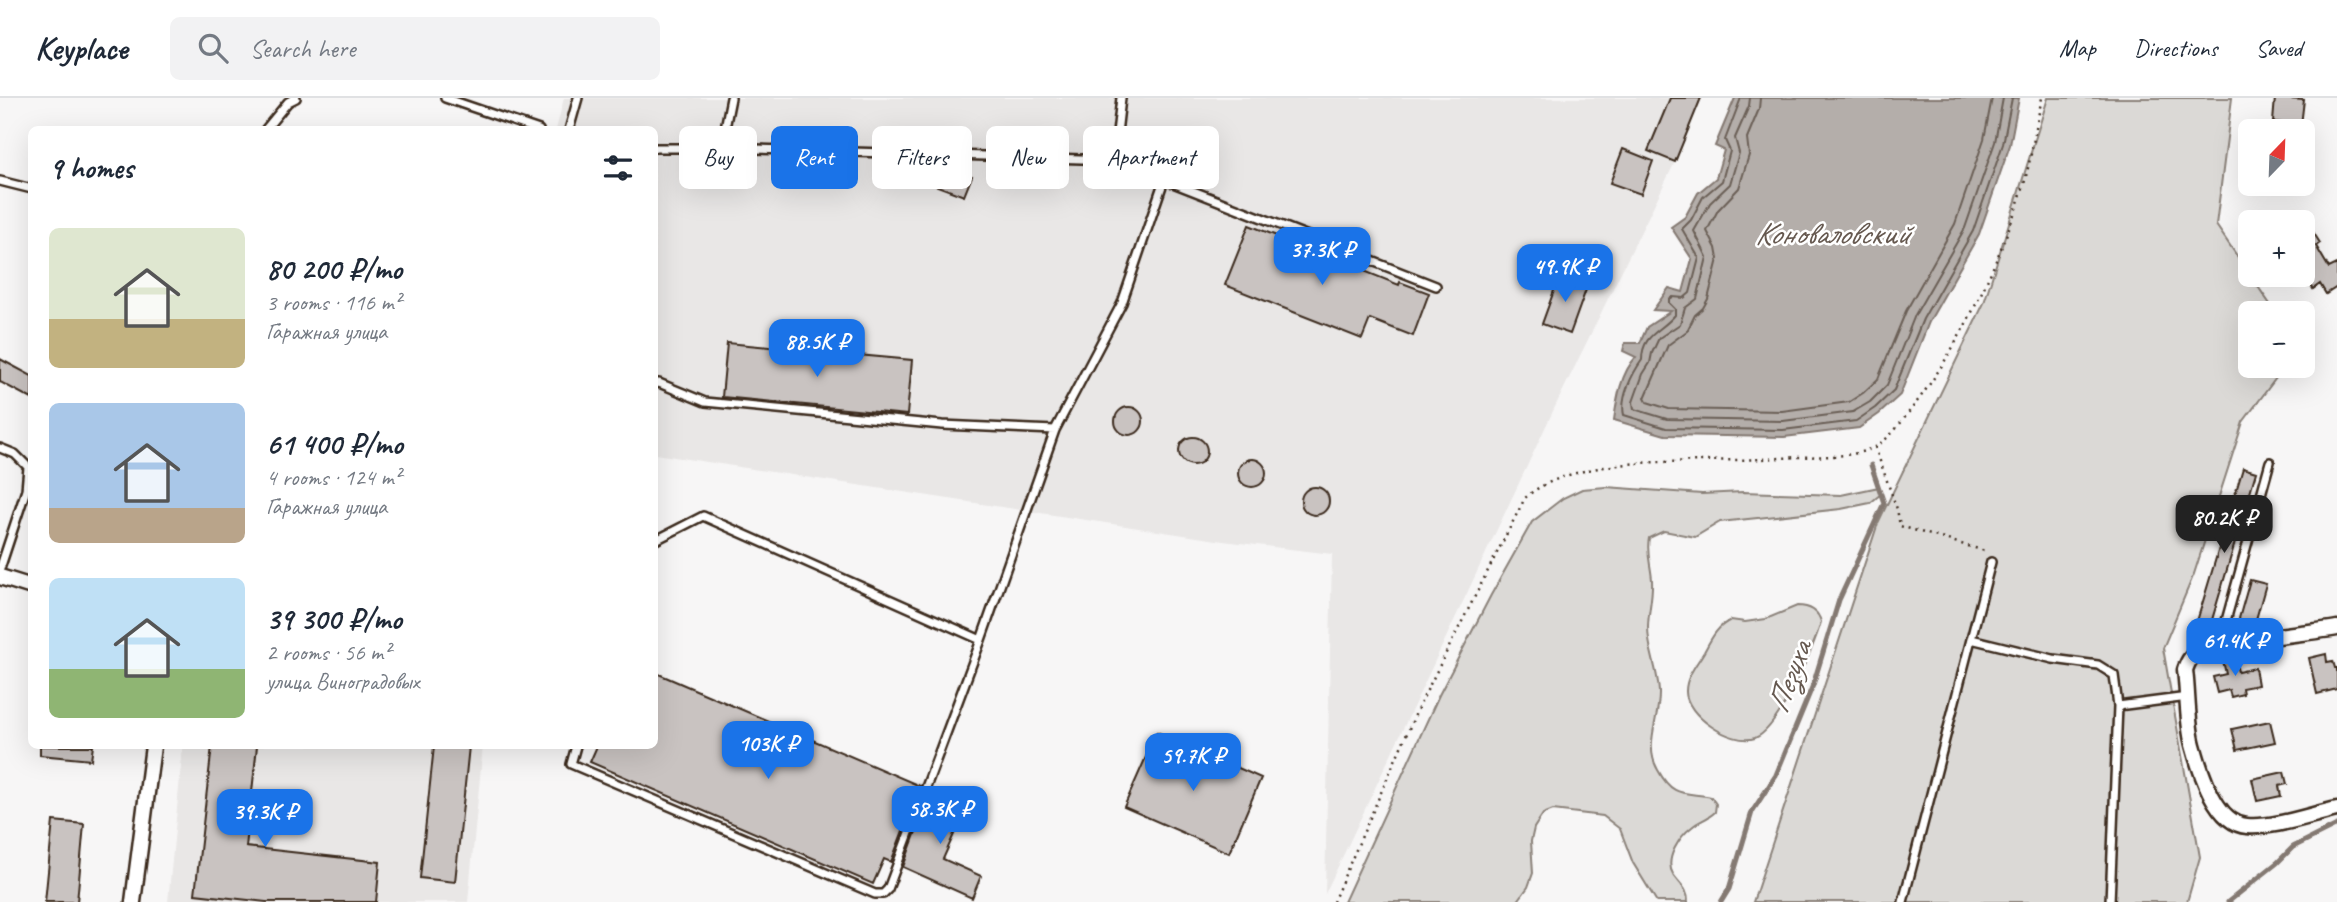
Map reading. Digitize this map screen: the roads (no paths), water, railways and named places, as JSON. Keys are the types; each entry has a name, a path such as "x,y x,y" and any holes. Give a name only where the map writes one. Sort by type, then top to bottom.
{"street":[{"path":"0,577 28,586"},
{"path":"2337,628 2219,646 2193,656 2185,670 2193,744 2214,802 2227,819 2245,826 2274,823 2337,809"},
{"path":"133,902 153,749"}],"lane":[{"path":"268,126 288,102 296,98"},
{"path":"445,98 527,126"},
{"path":"570,126 578,98"},
{"path":"725,126 731,98"},
{"path":"1118,126 1121,98"},
{"path":"658,148 679,148"},
{"path":"757,149 1083,159"},
{"path":"0,181 28,189"},
{"path":"575,749 571,764 875,894 883,894 888,889 981,640 1055,430 1122,303 1161,189"},
{"path":"1187,189 1436,286"},
{"path":"658,383 705,402 942,425 1055,430"},
{"path":"0,448 15,454 28,467 26,490 0,569"},
{"path":"2219,646 2270,462"},
{"path":"658,539 703,516 981,640"},
{"path":"1903,902 1991,562"},
{"path":"1971,639 2053,659 2098,665 2114,675 2118,706 2110,902"},
{"path":"2118,706 2188,697"}],"water":[{"name":"Коноваловский","path":"1735,98 2019,98 2010,145 1979,234 1929,322 1900,395 1859,428 1784,437 1665,435 1614,420 1623,378 1636,357 1623,351 1625,343 1640,343 1647,327 1671,311 1653,310 1669,288 1683,292 1692,259 1671,227 1685,217 1698,193 1716,178 1724,150 1715,146"}],"waterway":[{"name":"Пезуха","path":"1721,902 1729,889 1752,812 1776,775 1813,685 1839,600 1884,503 1871,465"},
{"path":"2228,902 2293,847 2337,825"}]}
